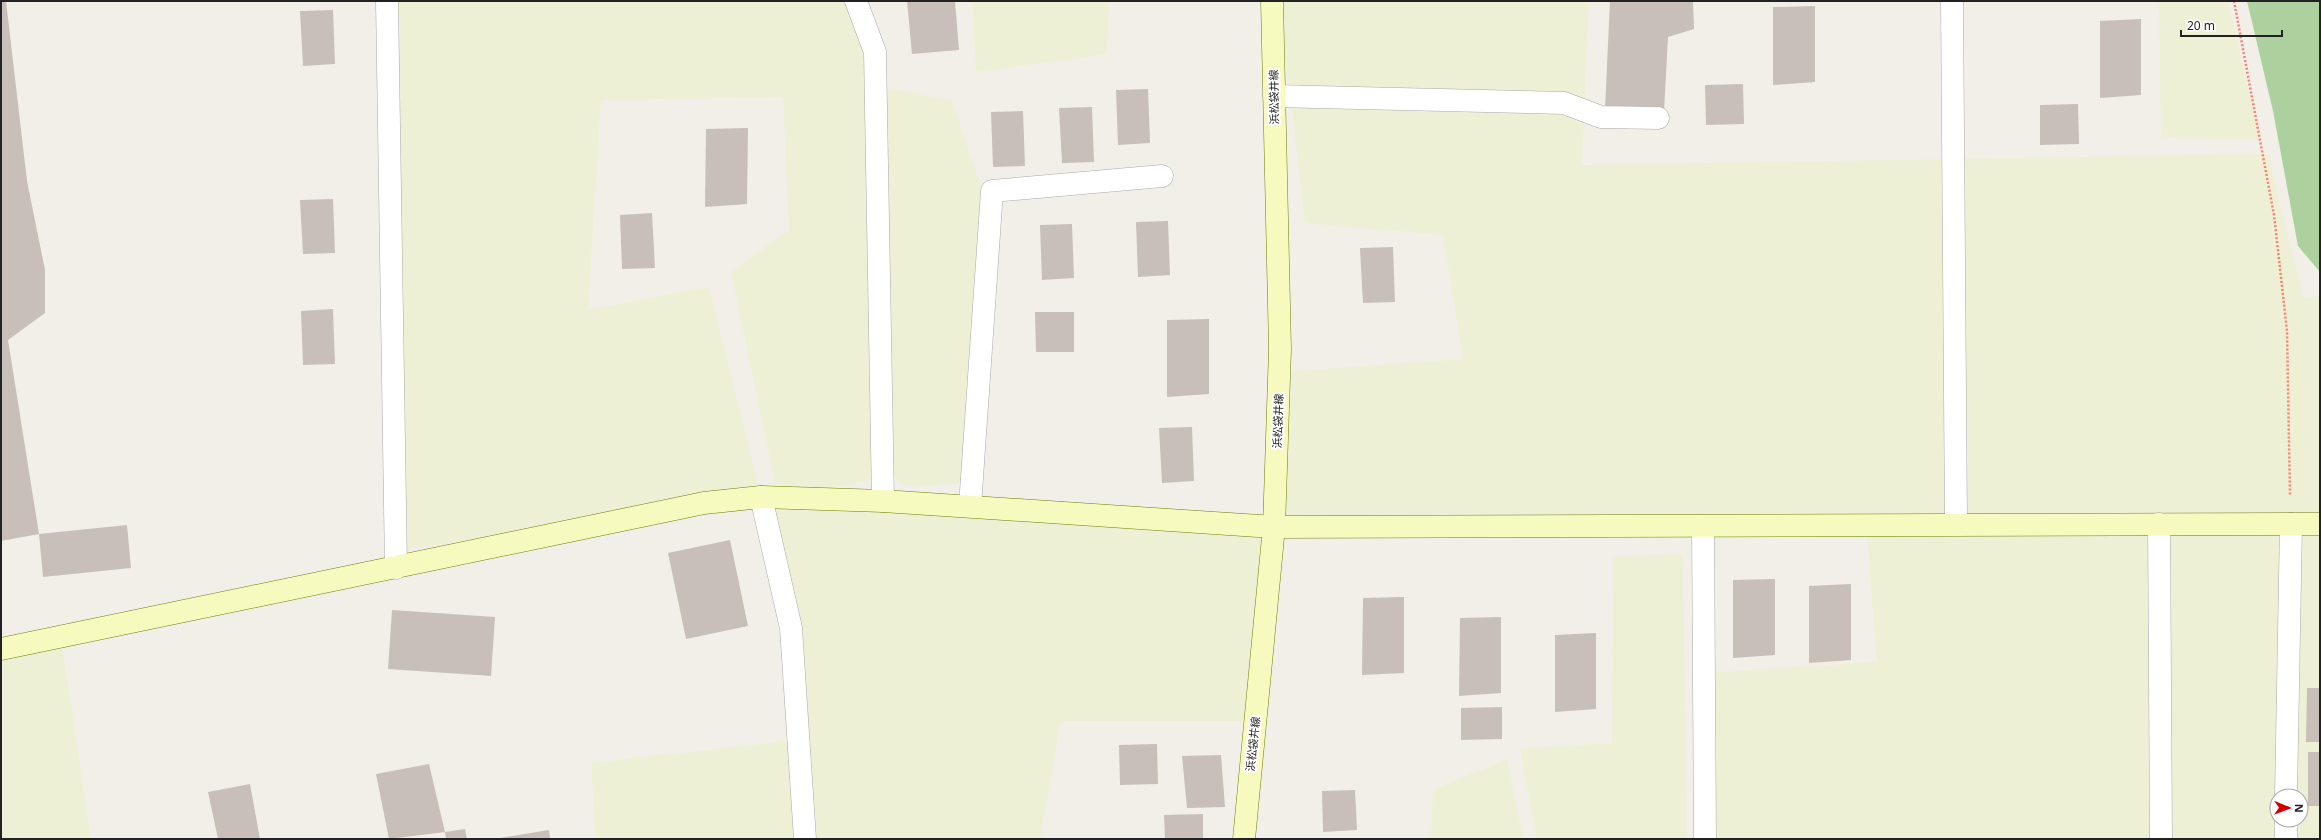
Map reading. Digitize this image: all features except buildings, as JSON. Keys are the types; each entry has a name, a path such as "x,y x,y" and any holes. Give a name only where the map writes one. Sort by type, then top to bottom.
{"street":[{"path":"387,1 396,568"},
{"path":"856,1 875,52 883,501"},
{"name":"浜松袋井線","path":"1244,839 1274,527 1280,349 1272,1"},
{"path":"1952,1 1956,524"},
{"path":"1274,96 1564,103 1601,116 1658,118"},
{"path":"970,506 992,191 1162,176"},
{"path":"761,497 791,628 805,839"},
{"path":"1,649 704,504 761,497 883,501 970,506 1274,527 2320,524"},
{"path":"2159,524 2161,839"},
{"path":"2286,788 2291,524"},
{"path":"1703,526 1705,839"},
{"path":"2286,828 2286,839"}],"path":[{"path":"2234,1 2274,215 2287,331 2291,524"}],"green space":[{"path":"387,1 856,1 875,87 952,100 990,215 972,483 903,486 883,463 883,477 779,498 1274,527 1255,721 1061,721 1040,839 596,839 591,763 798,740 761,497 395,551","holes":["783,97 789,230 731,272 778,498 761,497 709,287 588,310 601,100"]},
{"path":"972,1 1109,1 1107,54 976,72"},
{"path":"1279,1 1589,1 1582,165 2268,154 2303,298 2320,296 2320,839 1705,839 1704,673 1877,662 1866,526 1274,527 1293,371 1463,359 1443,235 1305,223"},
{"path":"2159,1 2228,1 2260,139 2161,138"},
{"path":"2247,1 2320,1 2320,272 2298,246 2273,111"},
{"path":"1683,554 1687,839 1537,839 1520,749 1612,743 1613,557"},
{"path":"61,637 91,839 1,839 1,649"},
{"path":"1507,759 1523,839 1431,839 1433,790"}]}
